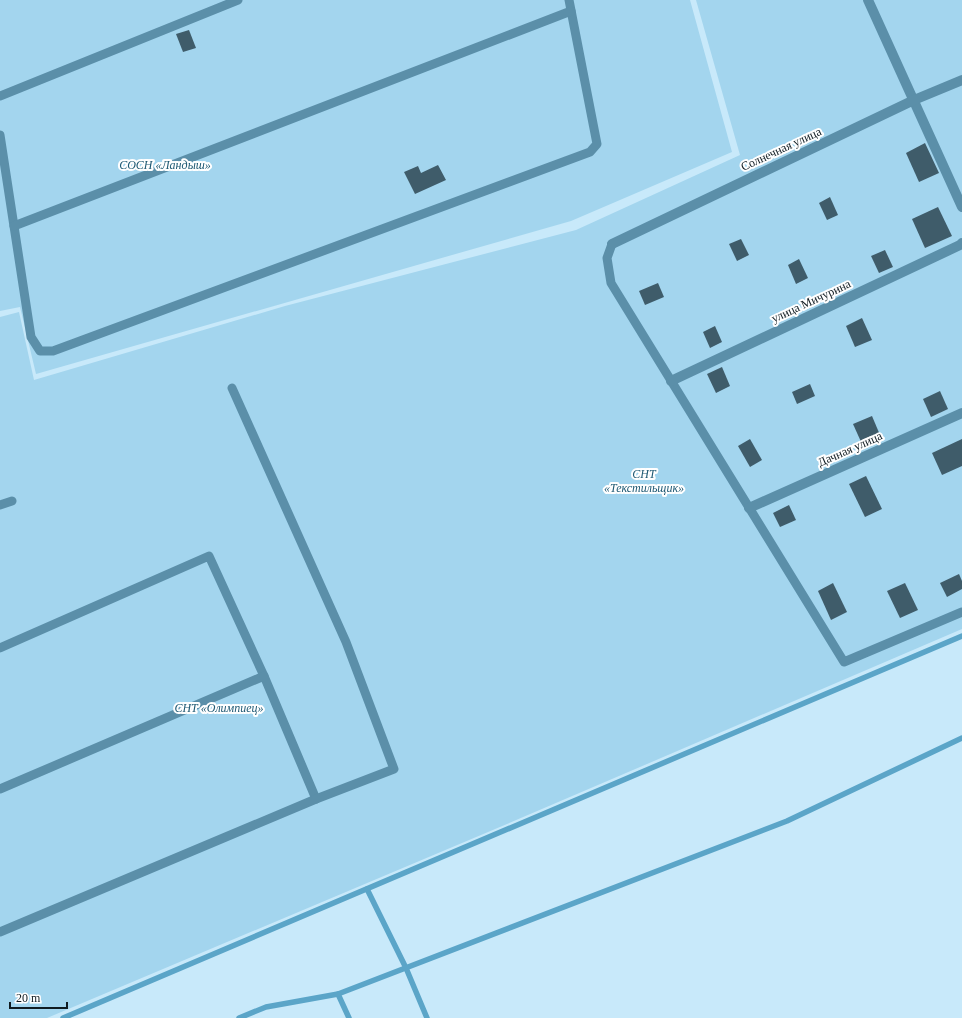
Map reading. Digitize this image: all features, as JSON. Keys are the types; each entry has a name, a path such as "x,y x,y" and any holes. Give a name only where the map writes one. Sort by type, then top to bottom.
{"street":[{"path":"868,0 962,207"},
{"name":"Солнечная улица","path":"612,244 914,100 962,80"},
{"name":"улица Мичурина","path":"671,381 953,249 962,243"},
{"name":"Дачная улица","path":"749,508 962,413"}],"lane":[{"path":"0,96 238,0"},
{"path":"0,135 32,337 40,351 53,351 590,152 596,144 569,0"},
{"path":"14,226 571,11"},
{"path":"612,244 607,258 611,283 844,662 962,612"},
{"path":"0,932 316,799 394,769 346,642 232,388"},
{"path":"0,505 12,501"},
{"path":"0,648 209,556 264,676 316,799"},
{"path":"0,789 264,676"}],"green space":[{"name":"СОСН «Ландыш»","path":"0,0 690,0 732,152 571,221 36,374 20,307 0,311"},
{"path":"696,0 962,0 962,629 507,824 47,1018 0,1018 0,317 19,312 34,380 285,306 576,230 740,155"}],"building":[{"path":"189,30 196,48 183,52 176,34"},
{"path":"925,143 939,173 919,182 906,153"},
{"path":"438,165 446,180 415,194 404,172 418,166 421,173"},
{"path":"830,197 838,215 827,220 819,203"},
{"path":"938,207 952,236 925,248 912,219"},
{"path":"741,239 749,255 737,261 729,244"},
{"path":"885,250 893,267 879,273 871,256"},
{"path":"799,259 808,278 796,284 788,265"},
{"path":"658,283 664,297 645,305 639,291"},
{"path":"862,318 872,340 855,347 846,326"},
{"path":"715,326 722,342 710,348 703,332"},
{"path":"722,367 730,386 716,393 707,374"},
{"path":"810,384 815,396 797,404 792,392"},
{"path":"940,391 948,409 931,417 923,399"},
{"path":"872,416 880,435 862,444 853,424"},
{"path":"750,439 762,460 750,467 738,446"},
{"path":"962,439 962,466 942,475 932,453"},
{"path":"866,476 882,509 865,517 849,484"},
{"path":"789,505 796,520 780,527 773,513"},
{"path":"959,574 962,581 962,589 947,597 940,583"},
{"path":"833,583 847,612 831,620 818,591"},
{"path":"905,583 918,610 900,618 887,591"}],"waterway":[{"path":"63,1018 962,636"},
{"path":"239,1018 266,1007 338,994 787,821 962,738"},
{"path":"367,889 406,968 427,1018"},
{"path":"338,994 349,1018"}],"park label":[{"name":"СНТ «Текстильщик»","path":"644,481"},
{"name":"СНТ «Олимпиец»","path":"219,708"}]}
